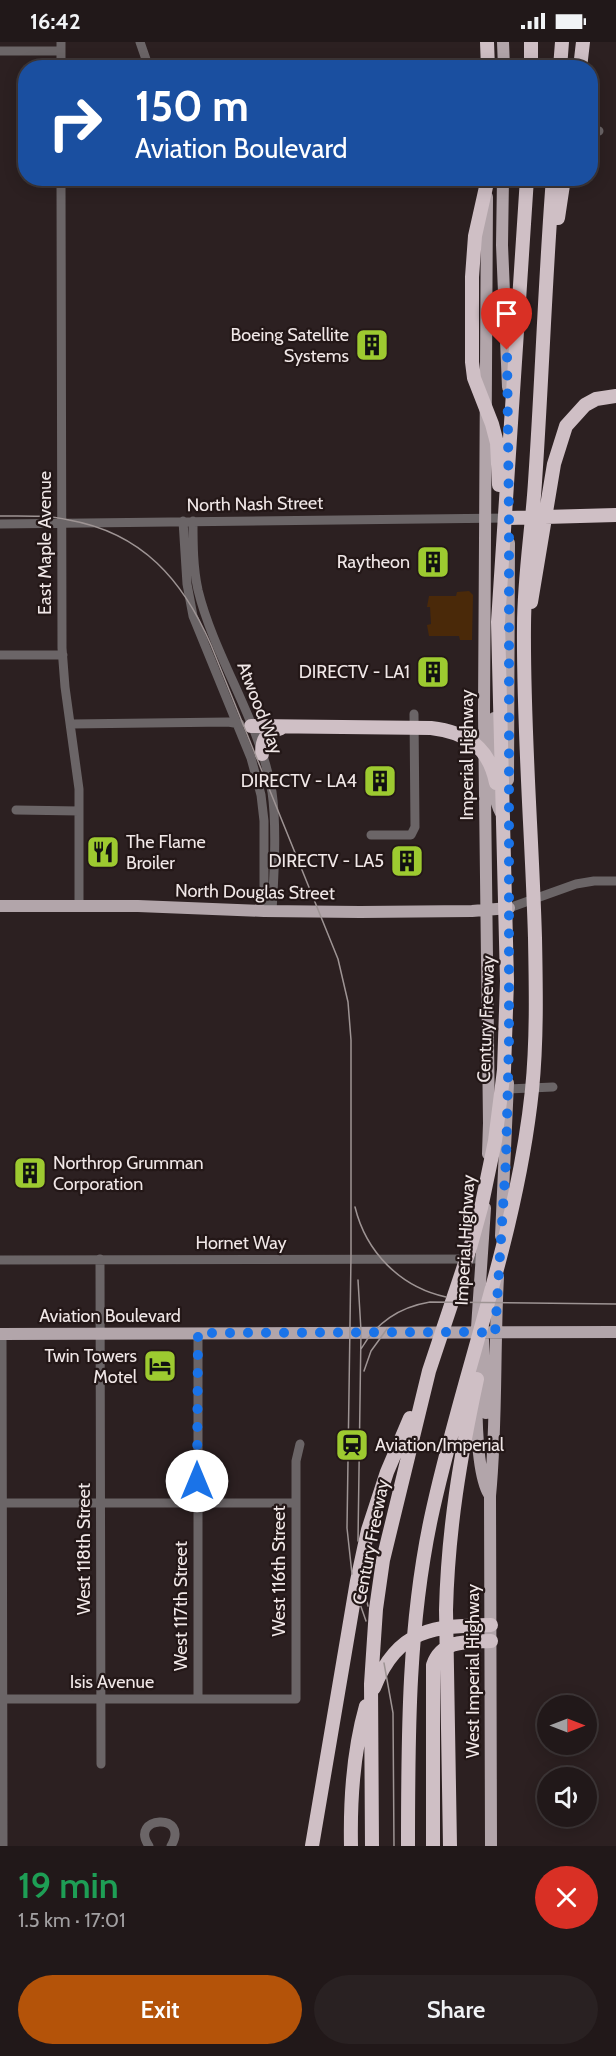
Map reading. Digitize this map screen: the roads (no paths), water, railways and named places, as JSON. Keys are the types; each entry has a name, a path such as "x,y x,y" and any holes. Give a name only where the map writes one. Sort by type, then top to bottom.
{"highway":[{"path":"487,42 488,60"},
{"path":"561,60 562,42"},
{"path":"581,60 583,42"},
{"path":"531,44 531,60"},
{"path":"487,186 475,236 472,278 473,370 492,424 499,465 498,622"},
{"name":"Century Freeway","path":"372,1846 371,1684 376,1609 392,1519 429,1371 481,1208 500,1108 504,1070 507,981 506,825 498,622 526,186"},
{"path":"408,1846 412,1669 423,1561 436,1494 480,1329 523,1153 532,1093 535,1050 535,938 525,730 524,624 552,186"},
{"path":"548,248 558,219 563,186"},
{"path":"524,624 534,595 554,464 566,426 585,405 596,399 616,396"},
{"path":"509,518 616,515"},
{"path":"251,726 448,730 470,739 492,768 506,825"},
{"path":"262,754 262,741 270,732 283,727"},
{"path":"451,1846 447,1573 453,1499 481,1358 480,1329"},
{"path":"308,1844 368,1530 387,1472 429,1371"},
{"path":"351,1846 355,1753 366,1706 376,1681 396,1651 411,1638 427,1630 439,1627 491,1625"},
{"path":"433,1846 432,1679 436,1656 442,1649 453,1644 491,1641"}],"main road":[{"path":"503,42 504,60"},
{"name":"Imperial Highway","path":"480,1329 489,1123 487,910 489,712 485,588 488,186"},
{"name":"Imperial Highway","path":"495,1334 507,1089 509,908 506,825 509,401 502,244 503,186"},
{"path":"489,712 494,798 506,825"},
{"name":"North Douglas Street","path":"0,906 138,906 268,911 509,908"},
{"path":"489,1086 497,1097 499,1174 503,1197"},
{"path":"480,1329 483,1340 488,1454 493,1467"},
{"name":"Aviation Boulevard","path":"1,1334 480,1329 495,1334 616,1332"},
{"name":"West Imperial Highway","path":"480,1329 478,1430 483,1485 490,1496"},
{"name":"West Imperial Highway","path":"491,1846 490,1496 493,1467 495,1334"}],"street":[{"path":"140,42 146,60"},
{"path":"0,51 61,47"},
{"name":"East Maple Avenue","path":"61,186 63,655 77,768 79,906"},
{"name":"North Nash Street","path":"0,524 509,518"},
{"name":"Atwood Way","path":"188,521 187,584 193,616 251,758 263,807 268,911"},
{"name":"Atwood Way","path":"188,521 199,591 215,639 262,754 272,792 268,911"},
{"path":"0,655 63,655"},
{"path":"489,712 508,712"},
{"path":"371,835 411,835 415,827 414,714"},
{"path":"70,724 228,722 251,726"},
{"path":"16,810 79,811"},
{"path":"509,908 576,884 616,881"},
{"path":"507,1089 553,1087"},
{"name":"West 118th Street","path":"100,1259 101,1764"},
{"name":"Hornet Way","path":"0,1260 482,1259"},
{"name":"West 117th Street","path":"198,1333 198,1699"},
{"path":"1,1334 3,1846"},
{"name":"West 116th Street","path":"296,1699 296,1461 300,1444"},
{"path":"1,1503 296,1503"},
{"name":"Isis Avenue","path":"1,1699 296,1699"},
{"path":"149,1846 145,1837 146,1831 149,1826 159,1821 165,1822 174,1829 175,1836 171,1846"}],"tram line":[{"path":"0,516 52,517 95,526 139,548 173,580 200,622 211,645 338,959 348,1002 351,1040 347,1528 352,1574"},
{"path":"355,1207 367,1239 387,1265 414,1285 446,1297"},
{"path":"358,1280 361,1331 358,1541"},
{"path":"361,1349 374,1331 390,1318 399,1312 430,1302 616,1304"},
{"path":"364,1371 371,1351 387,1329"},
{"path":"362,1583 368,1606"},
{"path":"359,1601 366,1621"},
{"path":"384,1663 393,1713 394,1846"}],"place":[{"name":"Boeing Satellite Systems","path":"372,345"},
{"name":"Raytheon","path":"433,562"},
{"name":"DIRECTV - LA1","path":"433,672"},
{"name":"DIRECTV - LA4","path":"380,781"},
{"name":"The Flame Broiler","path":"103,852"},
{"name":"DIRECTV - LA5","path":"407,861"},
{"name":"Northrop Grumman Corporation","path":"30,1173"},
{"name":"Twin Towers Motel","path":"160,1366"},
{"name":"Aviation/Imperial","path":"352,1445"}]}
